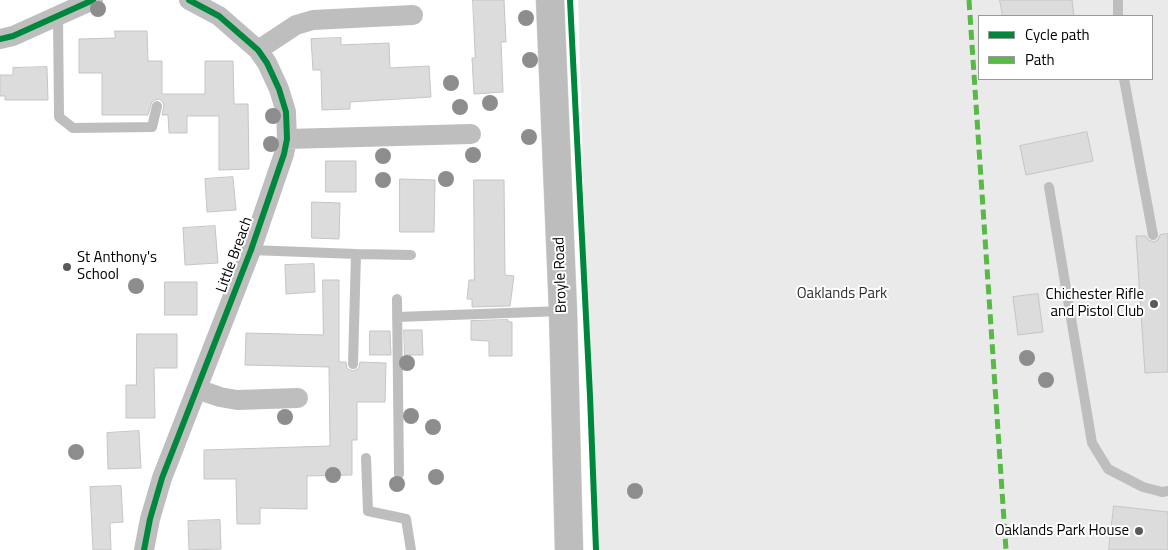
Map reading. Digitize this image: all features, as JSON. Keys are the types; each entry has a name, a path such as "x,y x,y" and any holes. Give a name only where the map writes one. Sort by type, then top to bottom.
{"main road":[{"name":"Broyle Road","path":"550,0 563,312 569,550"}],"street":[{"path":"0,39 13,36 92,0"},
{"name":"Little Breach","path":"144,550 162,478 252,250 284,154 287,139 286,112 279,89 267,63 258,50 219,16 189,0"},
{"path":"258,50 296,25 312,20 414,15"},
{"path":"287,139 470,134"},
{"path":"197,388 220,397 237,400 298,398"}],"lane":[{"path":"1118,0 1118,15"},
{"path":"58,16 58,117 72,128 152,127 157,106"},
{"path":"1124,80 1153,235"},
{"path":"1049,187 1092,444 1108,470 1143,487 1162,492 1168,491"},
{"path":"252,250 411,256"},
{"path":"353,364 356,254"},
{"path":"397,300 398,474"},
{"path":"397,318 563,312"},
{"path":"366,458 368,511 406,519 411,550"}],"green space":[{"name":"Oaklands Park","path":"578,0 1168,0 1168,550 594,550"}],"building":[{"path":"473,0 504,0 506,42 501,42 503,92 474,94 472,58 475,58"},
{"path":"1000,0 1072,0 1074,15 1003,15"},
{"path":"115,31 147,31 148,61 162,61 162,94 205,94 205,61 233,61 234,104 248,104 249,169 219,170 219,116 187,116 187,133 169,133 168,115 162,115 164,105 159,99 152,102 148,115 102,115 102,73 79,73 79,39 115,38"},
{"path":"341,38 341,45 389,43 390,68 429,66 431,97 350,102 350,109 322,110 321,70 313,70 311,39"},
{"path":"47,67 48,100 5,100 5,96 0,96 0,75 13,75 13,68"},
{"path":"1087,132 1093,161 1026,175 1020,146"},
{"path":"326,161 356,161 356,192 326,192"},
{"path":"233,177 236,210 207,212 205,179"},
{"path":"400,179 435,180 434,232 400,232"},
{"path":"474,180 504,180 505,275 514,276 510,306 472,307 472,299 467,299 469,280 474,280"},
{"path":"312,202 340,203 339,239 312,238"},
{"path":"215,226 218,263 185,265 183,228"},
{"name":"Chichester Rifle and Pistol Club","path":"1168,234 1168,372 1145,373 1136,236 1146,236 1148,240 1154,242 1158,240 1160,235"},
{"path":"314,264 315,292 286,294 285,265"},
{"path":"323,280 339,280 339,362 346,362 347,368 353,371 359,368 360,362 386,363 385,402 357,402 357,440 352,440 352,475 307,476 307,509 260,508 260,524 237,524 236,479 204,479 204,450 330,446 329,367 245,365 246,333 323,335"},
{"path":"165,282 197,282 197,315 165,315"},
{"path":"1038,294 1043,332 1018,335 1013,297"},
{"path":"508,320 508,322 512,322 512,356 489,356 489,341 471,340 471,321"},
{"path":"404,330 422,330 423,355 405,355"},
{"path":"370,331 390,331 391,355 370,355"},
{"path":"137,334 177,334 177,368 154,368 155,418 126,418 126,385 136,385"},
{"path":"139,431 141,468 108,469 107,433"},
{"path":"121,486 123,522 110,523 111,550 93,550 90,487"},
{"name":"Oaklands Park House","path":"1114,506 1168,512 1168,550 1109,550"},
{"path":"220,520 221,549 189,550 188,521"}],"marked path":[{"path":"969,0 1006,550"}],"cycle path":[{"path":"0,39 13,36 93,0"},
{"path":"144,550 150,519 162,478 251,250 284,154 287,139 286,112 279,89 267,63 258,50 219,16 189,0"},
{"path":"570,0 596,550"}],"place":[{"name":"St Anthony's School","path":"67,267"},
{"name":"Chichester Rifle and Pistol Club","path":"1154,304"},
{"name":"Oaklands Park House","path":"1139,531"}]}
